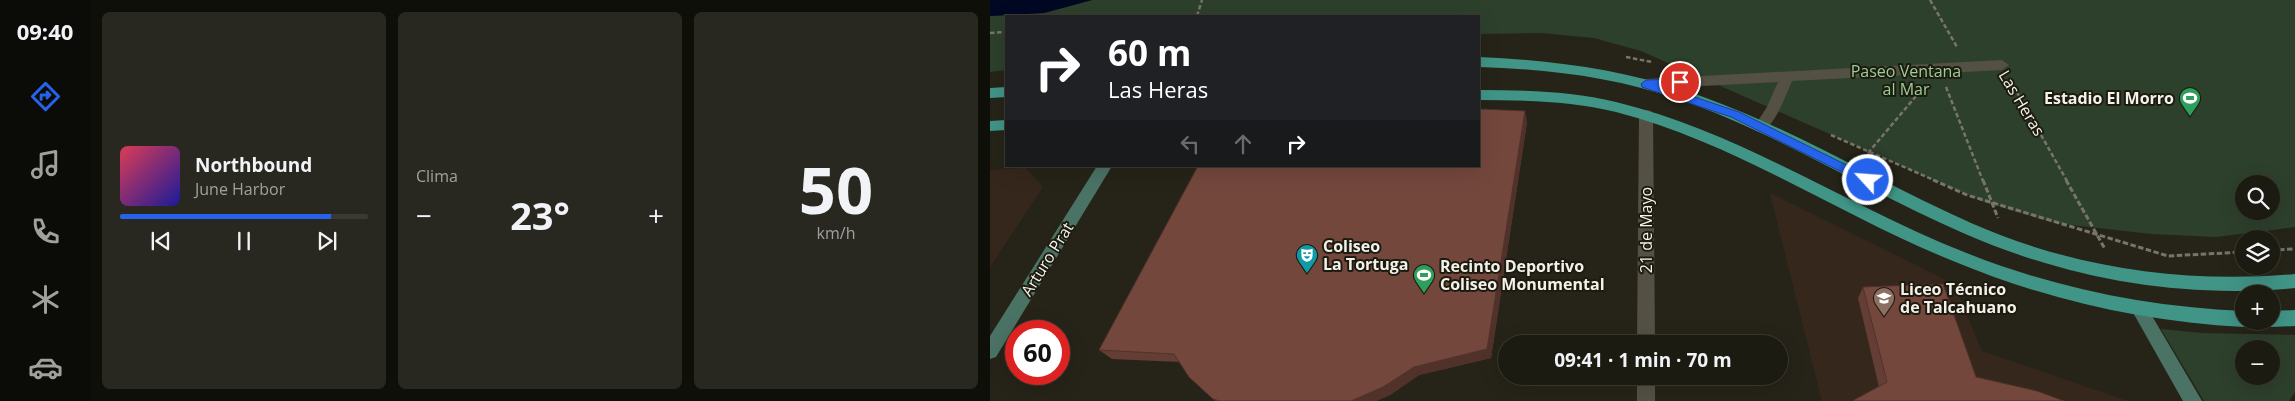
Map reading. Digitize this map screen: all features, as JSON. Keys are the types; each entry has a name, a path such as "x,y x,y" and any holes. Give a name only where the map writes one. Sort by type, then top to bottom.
{"main road":[{"path":"1480,62 1547,65 1585,70 1646,84 1709,104 1762,127 1968,229 2054,258 2119,274 2208,284 2295,281"},
{"path":"990,93 1005,92"},
{"path":"1480,95 1541,97 1582,101 1646,115 1730,148 1955,255 2044,287 2139,309 2235,318"},
{"path":"990,126 1005,125"},
{"path":"2280,319 2295,318"}],"street":[{"name":"Las Heras","path":"1646,84 2002,65"},
{"path":"1762,127 1773,109 1787,77"},
{"name":"21 de Mayo","path":"1646,115 1646,335"},
{"name":"Arturo Prat","path":"990,351 1103,167"},
{"path":"2139,309 2193,401"},
{"path":"1646,385 1646,401"}],"path":[{"path":"1197,15 1202,0"},
{"path":"1930,0 1969,67"},
{"path":"990,33 1005,32"},
{"path":"1622,57 1660,64"},
{"name":"Las Heras","path":"2002,65 2119,274"},
{"path":"1852,172 1939,68 2009,244"},
{"path":"1826,132 1967,195 2168,256 2235,252"},
{"path":"2280,250 2295,249"}],"shaded area":[{"path":"1026,168 1043,187 990,267 990,170"},
{"name":"Liceo Técnico de Talcahuano","path":"1770,193 1954,284 1982,351 2128,401 1822,401"}],"green space":[{"name":"Paseo Ventana al Mar","path":"1092,0 2295,0 2295,227 2271,230 2235,230 2235,235 2216,237 2151,234 2054,223 1984,202 1641,51 1594,38 1541,33 1480,34 1480,15 1008,15 1044,13"},
{"name":"Paseo Ventana al Mar","path":"1005,15 1005,70 990,72 990,16"},
{"path":"2161,329 2202,333 2295,335 2295,392 2289,401 2204,401"}],"water":[{"path":"990,0 1092,0 1044,13 990,16"}],"building":[{"path":"1480,109 1525,111 1487,349 1414,367 1383,387 1351,401 1220,401 1213,399 1189,377 1174,354 1099,350 1197,167 1480,167"},
{"path":"1943,284 1976,377 2037,391 2064,401 1855,401 1887,382 1863,287"}],"place":[{"name":"Estadio El Morro","path":"2190,117"},
{"name":"Coliseo La Tortuga","path":"1307,274"},
{"name":"Recinto Deportivo Coliseo Monumental","path":"1424,294"},
{"name":"Liceo Técnico de Talcahuano","path":"1884,317"}],"route":[{"path":"1680,82 1646,84 1709,104 1735,115 1868,180"}]}
